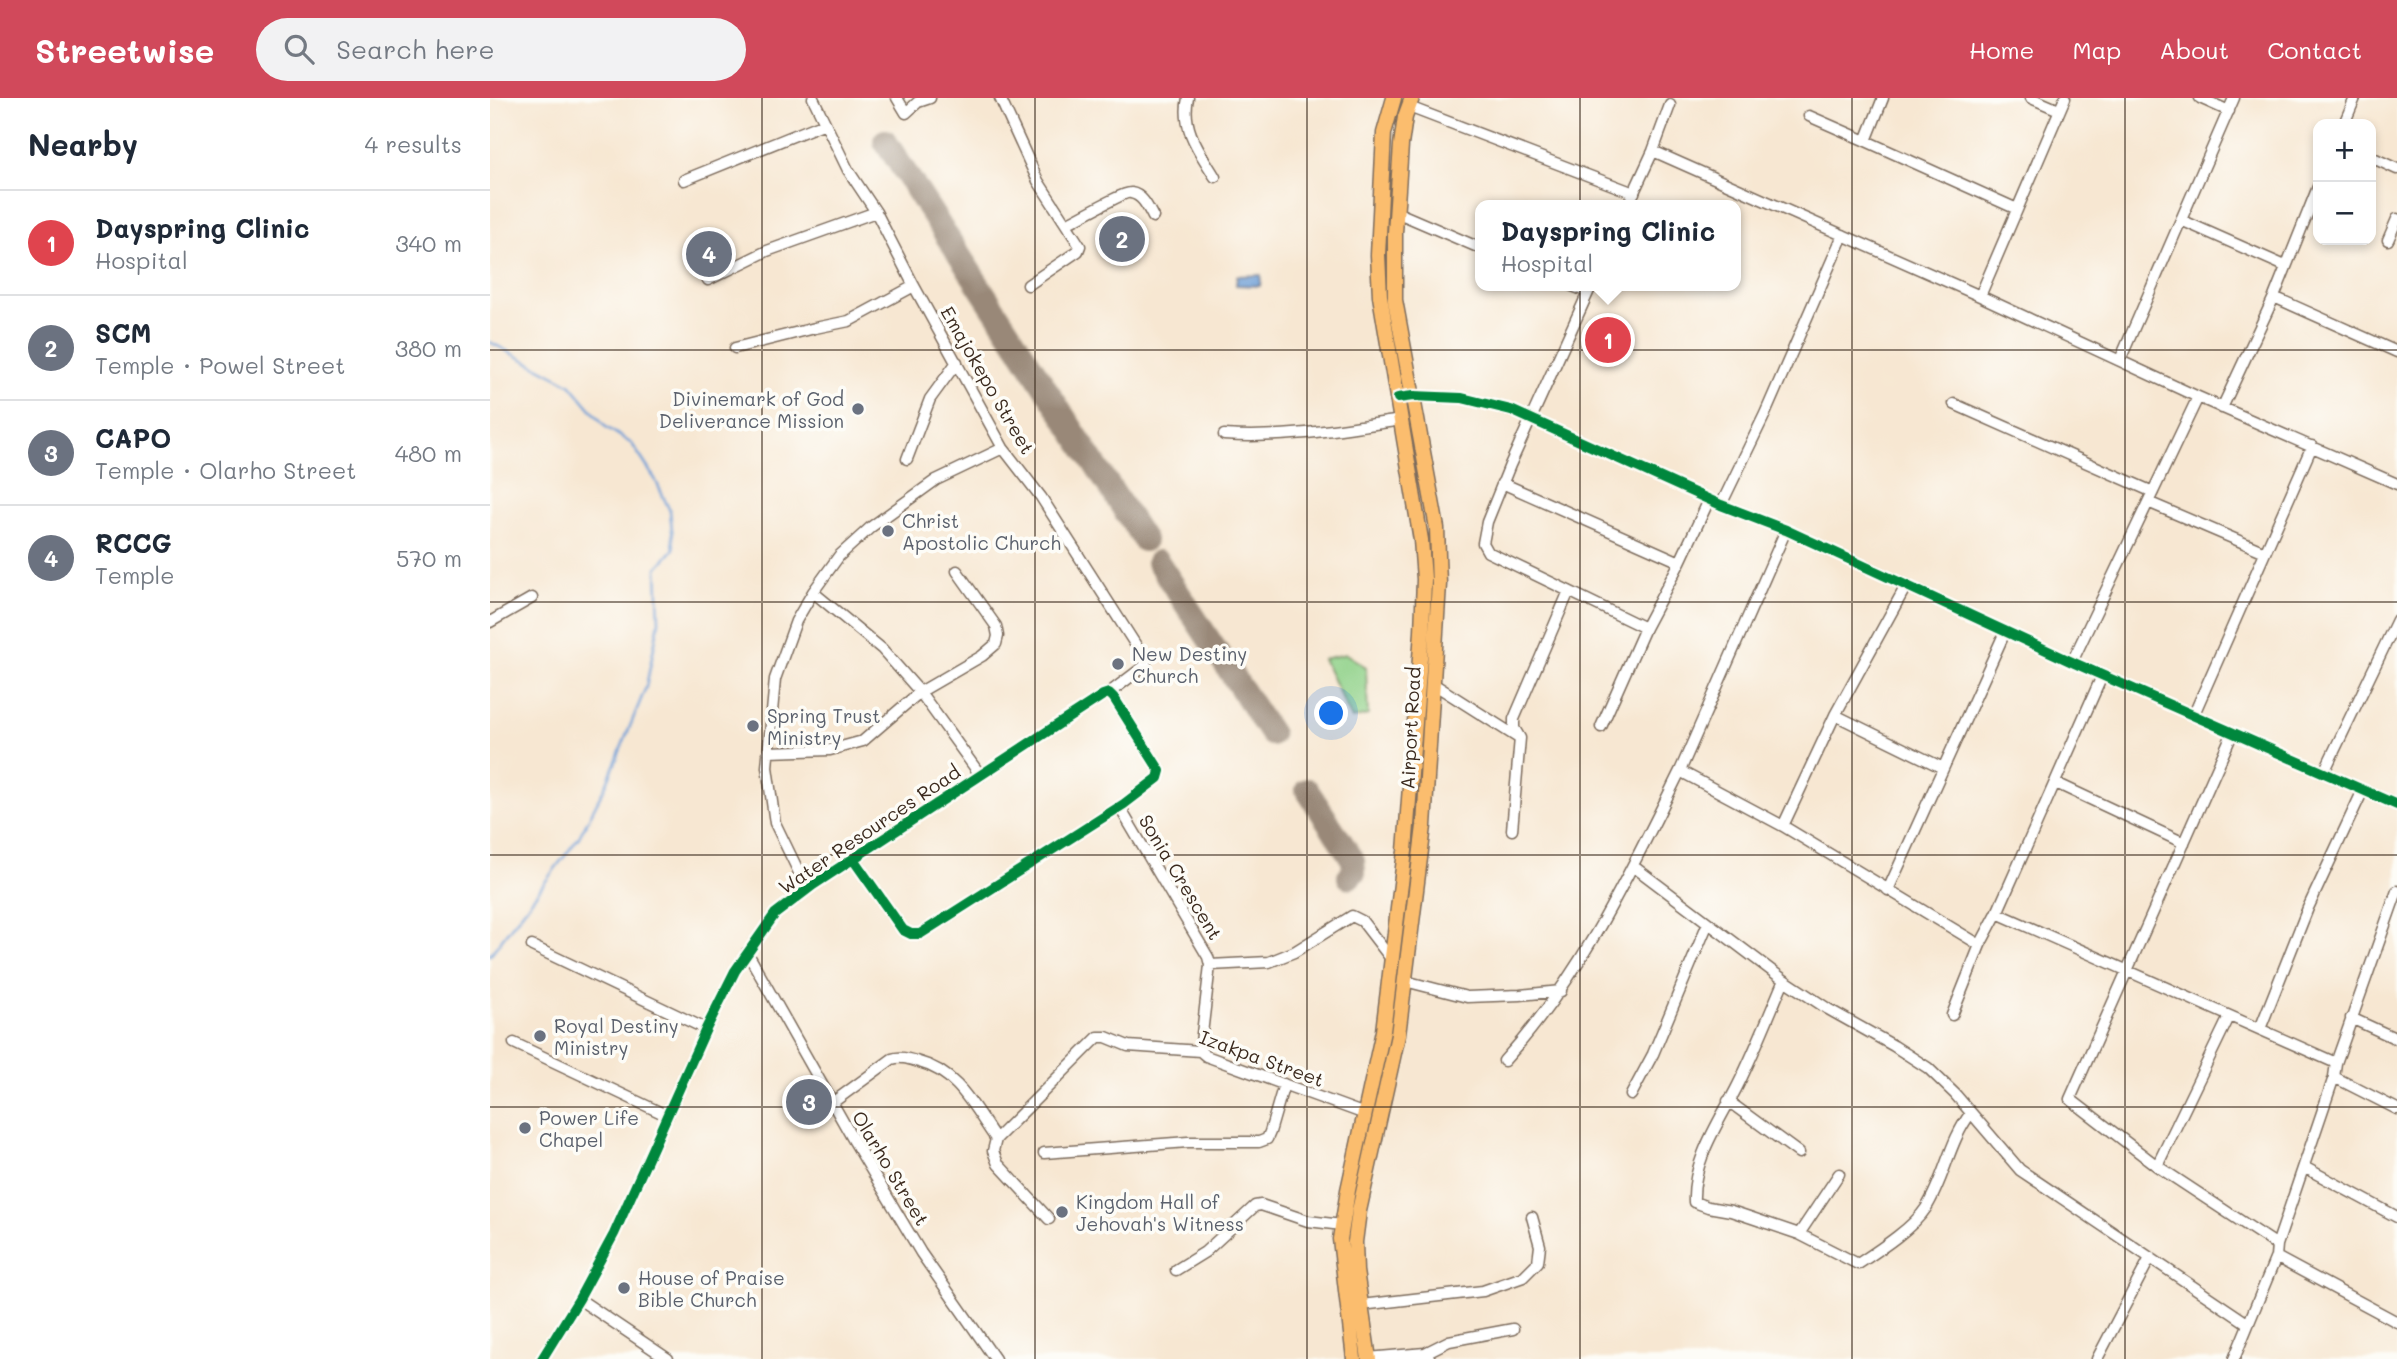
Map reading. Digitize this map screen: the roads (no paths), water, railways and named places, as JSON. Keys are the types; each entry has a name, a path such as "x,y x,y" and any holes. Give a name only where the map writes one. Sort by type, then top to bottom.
{"main road":[{"name":"Airport Road","path":"1368,1359 1356,1271 1355,1241 1359,1210 1398,1035 1424,826 1420,772 1424,579 1421,540 1380,296 1378,256 1384,133 1394,98"},
{"name":"Airport Road","path":"1354,1359 1340,1255 1342,1226 1383,1031 1432,683 1439,584 1437,528 1395,300 1396,212 1401,145 1410,102"}],"street":[{"name":"Emajokepo Street","path":"813,98 848,170 876,212 1003,448 1041,497 1144,657 1146,665 1140,672 1109,693"},
{"path":"897,98 906,113 918,102 930,98"},
{"path":"1000,98 1038,181 1080,246 1078,251 1028,285"},
{"path":"1188,98 1186,123 1196,147 1215,177"},
{"path":"1866,141 1883,98"},
{"path":"2031,98 2059,110"},
{"path":"1980,296 2065,98"},
{"path":"2200,98 2229,111"},
{"path":"2120,360 2234,98"},
{"path":"2346,119 2355,98"},
{"path":"1410,102 1634,193"},
{"path":"1630,200 1670,105"},
{"path":"1810,116 2017,209"},
{"path":"684,180 825,123"},
{"path":"1653,151 1980,296 2222,408 2397,484"},
{"path":"2376,159 2397,169"},
{"path":"1066,224 1095,211 1123,193 1130,192 1142,198 1153,217"},
{"path":"2222,408 2274,297 2313,199"},
{"path":"708,280 767,251 876,212"},
{"path":"1396,212 1475,246"},
{"path":"2388,240 2397,219"},
{"path":"2182,220 2285,267"},
{"path":"1721,505 1765,414 1843,235"},
{"path":"735,348 849,321 914,286"},
{"path":"1589,291 1502,483 1487,522 1483,543 1488,552 1645,628"},
{"path":"2274,297 2396,351"},
{"path":"907,459 930,399 957,362"},
{"path":"2071,662 2198,397"},
{"path":"1398,398 1462,398 1511,410 1709,500 1786,530 2102,676 2397,805"},
{"path":"1954,404 2265,552"},
{"path":"1224,435 1255,438 1314,433 1401,420"},
{"path":"2194,714 2312,446"},
{"path":"807,889 775,823 766,767 775,679 796,621 839,556 900,505 936,480 1003,448"},
{"path":"1502,483 1680,562"},
{"path":"1601,727 1645,628 1709,500"},
{"path":"1504,1061 1533,1029 1561,991 1633,866 1680,771 1786,530"},
{"path":"768,752 831,750 863,741 920,692 982,656 996,644 996,626 957,571"},
{"path":"1783,825 1835,715 1906,586"},
{"path":"1511,830 1520,738 1514,728 1514,719 1569,591"},
{"path":"813,592 882,649 920,692 981,776"},
{"path":"490,622 532,598"},
{"path":"2323,772 2397,620"},
{"path":"1888,890 2005,632"},
{"path":"1952,1016 1980,945 2056,783 2102,676"},
{"path":"1432,683 1520,738"},
{"path":"853,859 903,930 920,934 1124,804 1158,778 1160,771 1109,693"},
{"name":"Water Resources Road","path":"542,1359 579,1299 614,1234 706,1029 735,971 775,914 807,889 1102,695 1109,693"},
{"path":"1835,715 1943,768"},
{"path":"2233,732 2070,1099 2157,1166 2277,1245"},
{"path":"1680,771 1783,825 1980,945"},
{"path":"2056,783 2184,843"},
{"path":"2260,1029 2308,908 2363,790"},
{"name":"Sonia Crescent","path":"1124,804 1123,813 1208,957 1210,965 1200,1051"},
{"path":"1633,866 1784,980 1928,1068 1955,1094 2020,1170 2247,1322"},
{"path":"2234,1359 2276,1257 2277,1245 2334,1077 2336,1063 2397,891"},
{"path":"1997,913 2336,1063"},
{"path":"1210,965 1269,961 1293,952 1352,916 1362,921 1392,960"},
{"path":"1631,1095 1653,1055 1708,923"},
{"path":"532,946 706,1029"},
{"name":"Olarho Street","path":"747,952 921,1253 995,1359"},
{"path":"1784,980 1737,1087 1708,1142 1697,1174 1694,1202 1752,1217 1799,1234 1858,1264 1912,1223 1925,1209 1960,1127 1971,1113"},
{"path":"1405,981 1467,997 1561,991"},
{"path":"2157,1166 2229,1017"},
{"path":"2351,1018 2397,1039"},
{"name":"Izakpa Street","path":"996,1139 1098,1037 1106,1037 1128,1046 1200,1051 1206,1056 1365,1114"},
{"path":"514,1043 668,1116"},
{"path":"832,1103 892,1059 899,1057 931,1065 945,1072 956,1082 996,1139 993,1151 998,1164 1049,1219"},
{"path":"2334,1077 2397,1109"},
{"path":"1044,1153 1188,1142 1259,1142 1267,1139 1284,1084"},
{"path":"1728,1101 1799,1153"},
{"path":"2304,1167 2397,1217"},
{"path":"1799,1234 1839,1174"},
{"path":"1177,1270 1205,1252 1255,1206 1261,1205 1308,1221 1342,1226"},
{"path":"1362,1306 1483,1291 1522,1277 1538,1262 1540,1246 1532,1217"},
{"path":"2276,1257 2397,1322"},
{"path":"2097,1359 2150,1258"},
{"path":"579,1299 668,1359"},
{"path":"1368,1359 1427,1356 1449,1341 1513,1329"}],"water":[{"path":"1261,275 1260,286 1236,285 1237,276"}],"waterway":[{"path":"490,342 570,384 606,427 632,444 655,479 670,511 674,549 657,568 659,622 646,687 607,783 579,837 490,955"}],"place":[{"name":"SCM","path":"1122,239"},
{"name":"RCCG","path":"709,254"},
{"name":"Dayspring Clinic","path":"1608,340"},
{"name":"Divinemark of God Deliverance Mission","path":"858,409"},
{"name":"Christ Apostolic Church","path":"888,531"},
{"name":"New Destiny Church","path":"1118,664"},
{"name":"Spring Trust Ministry","path":"753,726"},
{"name":"Royal Destiny Ministry","path":"540,1036"},
{"name":"CAPO","path":"809,1102"},
{"name":"Power Life Chapel","path":"525,1128"},
{"name":"Kingdom Hall of Jehovah's Witness","path":"1062,1212"},
{"name":"House of Praise Bible Church","path":"624,1288"}]}
